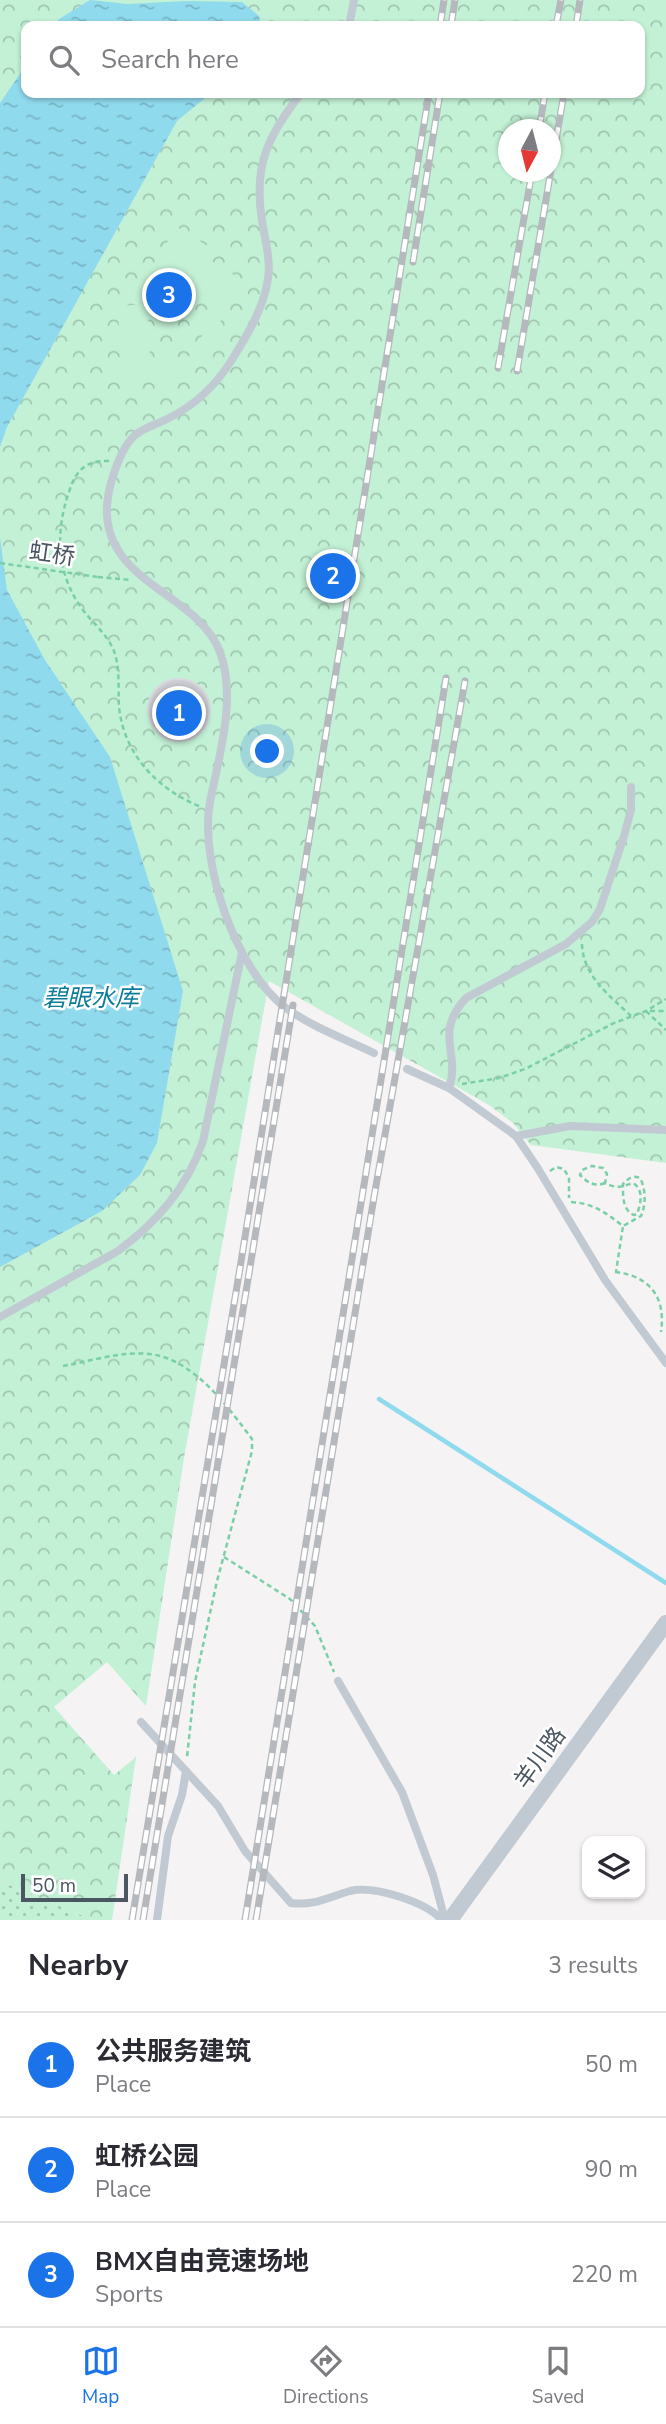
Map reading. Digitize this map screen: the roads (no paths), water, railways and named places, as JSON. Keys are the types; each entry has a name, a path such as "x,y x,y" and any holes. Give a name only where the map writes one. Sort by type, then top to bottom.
{"street":[{"name":"羊川路","path":"446,1920 666,1623"}],"lane":[{"path":"350,21 354,0"},
{"path":"298,98 271,136 263,159 259,202 268,252 268,277 263,299 252,325 214,386 183,411 146,428 134,437 120,461 108,494 108,523 114,541 125,559 147,582 179,605 211,635 223,663 226,685 225,716 209,810 208,848 226,912 242,952 260,982 286,1007 302,1018 374,1053"},
{"path":"449,1088 452,1075 448,1036 450,1021 466,998 566,944 592,922 600,909 628,823 631,787"},
{"path":"0,1317 118,1251 160,1214 186,1180 196,1162 202,1141 242,952"},
{"path":"408,1069 449,1088 516,1136 605,1280 666,1363"},
{"path":"516,1136 570,1126 666,1130"},
{"path":"338,1681 402,1792 433,1875 446,1920"},
{"path":"141,1722 218,1806 245,1851 291,1902 306,1905 349,1892 376,1891 435,1912 446,1920"},
{"path":"157,1920 168,1836 182,1795 186,1771"}],"water":[{"path":"90,0 128,4 242,2 259,16 260,21 58,21"},
{"path":"21,72 21,98 205,98 177,121 7,427 0,447 0,103"},
{"name":"碧眼水库","path":"0,537 7,590 45,660 110,757 183,991 157,1143 140,1175 102,1211 0,1267"}],"waterway":[{"path":"379,1399 666,1583"}],"railway":[{"path":"441,21 444,0"},
{"path":"452,21 455,0"},
{"path":"557,21 561,0"},
{"path":"577,21 580,0"},
{"path":"132,1920 428,98"},
{"path":"413,262 439,98"},
{"path":"541,119 544,98"},
{"path":"517,371 563,98"},
{"path":"498,368 530,182"},
{"path":"245,1920 446,678"},
{"path":"256,1920 374,1197 465,681"},
{"path":"143,1920 293,1005"}],"place":[{"name":"BMX自由竞速场地","path":"169,295"},
{"name":"虹桥公园","path":"333,576"},
{"name":"公共服务建筑","path":"179,713"}]}
